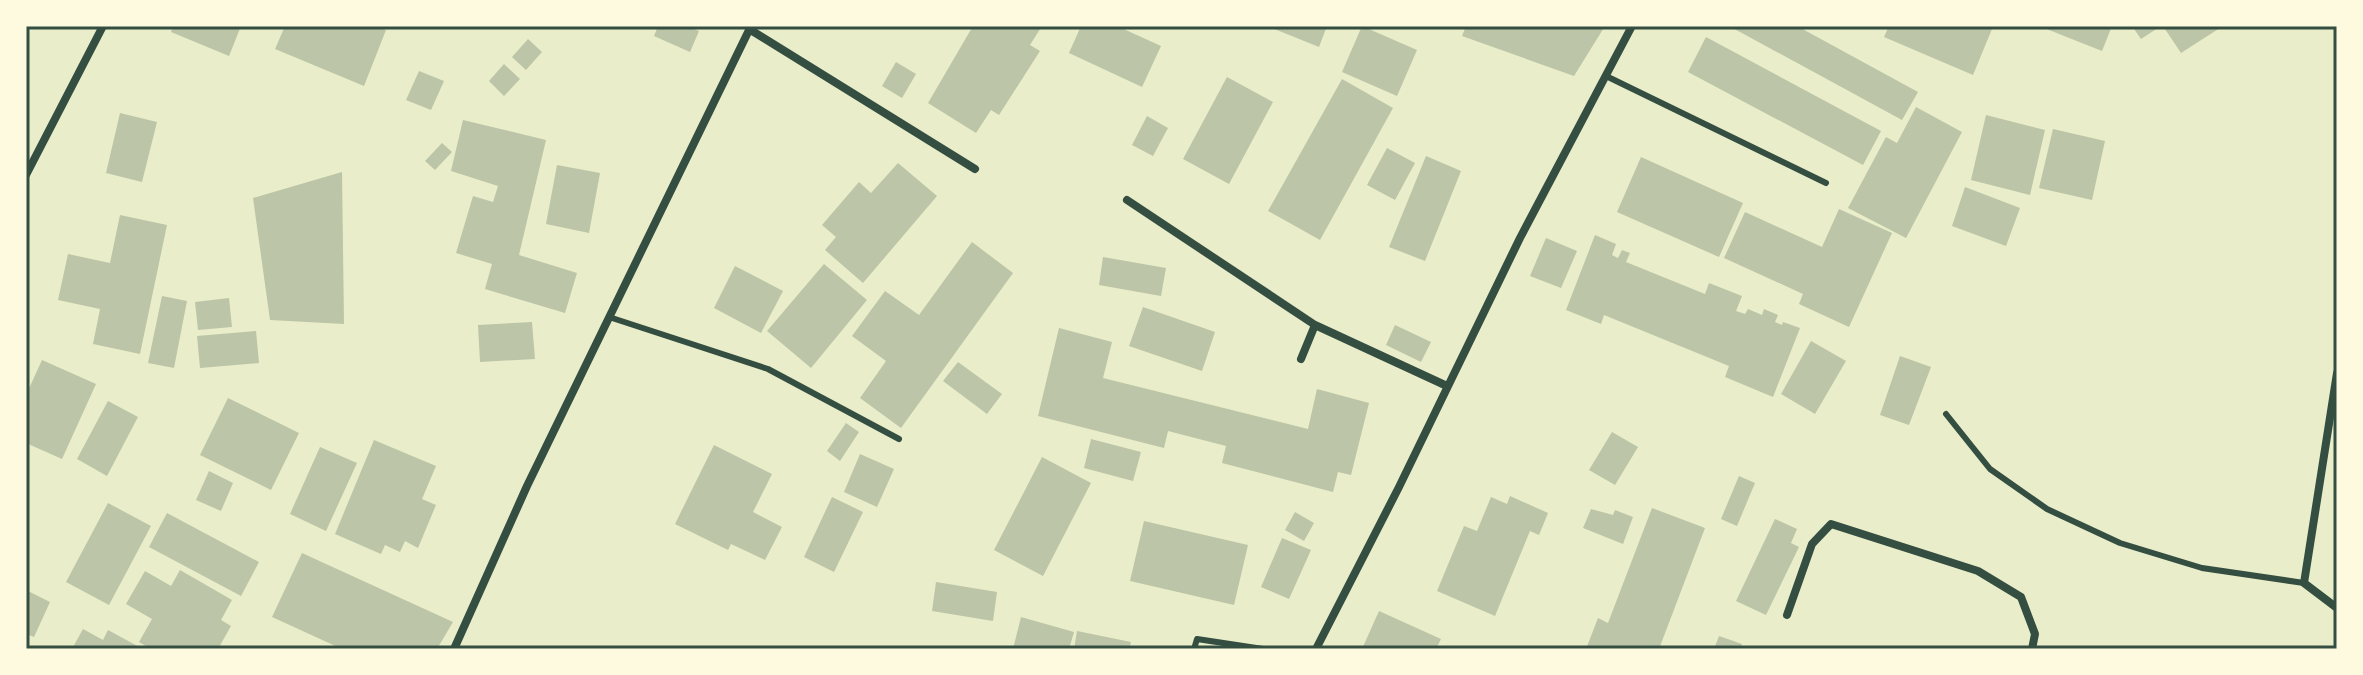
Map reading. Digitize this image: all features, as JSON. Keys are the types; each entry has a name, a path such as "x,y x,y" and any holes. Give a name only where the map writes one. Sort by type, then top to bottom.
{"street":[{"path":"26,175 103,26"},
{"path":"1316,649 1520,238 1632,26"},
{"path":"454,649 527,486 750,28 975,169"},
{"path":"1127,200 1315,325 1447,386"},
{"path":"1301,359 1315,325"},
{"path":"2337,373 2304,583 2337,608"},
{"path":"1787,615 1812,544 1831,524 1978,571 2021,597 2035,634 2032,649"}],"lane":[{"path":"1606,76 1826,183"},
{"path":"609,317 768,369 899,439"},
{"path":"1946,414 1990,469 2059,515 2120,543 2202,568 2304,583"},
{"path":"1194,649 1197,639 1263,649"}],"building":[{"path":"173,26 241,26 229,56 171,32"},
{"path":"285,26 376,26 386,30 364,86 275,49"},
{"path":"658,26 687,26 699,31 690,52 654,36"},
{"path":"973,26 979,29 981,26 1042,26 1030,45 1040,51 999,115 991,110 976,133 928,103"},
{"path":"1081,26 1117,26 1161,46 1142,87 1069,53"},
{"path":"1267,26 1327,26 1319,47"},
{"path":"1362,26 1417,50 1397,96 1342,72"},
{"path":"1466,26 1605,26 1574,76 1462,36"},
{"path":"1729,26 1797,26 1918,92 1902,120"},
{"path":"1889,26 1985,26 1992,29 1973,75 1884,37"},
{"path":"2039,26 2112,26 2102,51"},
{"path":"2132,26 2161,26 2141,39"},
{"path":"2163,26 2223,26 2181,53"},
{"path":"1706,37 1881,131 1863,165 1688,72"},
{"path":"528,39 542,52 526,70 512,57"},
{"path":"896,62 916,74 902,98 882,86"},
{"path":"504,64 520,79 504,96 489,81"},
{"path":"419,71 444,81 431,110 406,100"},
{"path":"1227,77 1273,102 1229,184 1183,159"},
{"path":"1342,79 1393,108 1320,240 1268,211"},
{"path":"1916,107 1962,132 1906,238 1848,208 1886,137 1897,143"},
{"path":"120,113 157,122 142,182 106,173"},
{"path":"1986,115 2045,130 2030,195 1971,180"},
{"path":"1147,116 1168,128 1153,156 1132,145"},
{"path":"463,120 546,140 519,255 577,273 565,313 485,289 492,264 456,253 473,196 493,202 498,186 451,171"},
{"path":"2053,129 2105,141 2092,200 2039,188"},
{"path":"442,143 452,152 435,170 425,161"},
{"path":"1387,148 1415,163 1395,200 1367,185"},
{"path":"1426,156 1461,171 1425,261 1389,247"},
{"path":"1641,157 1743,203 1719,257 1617,212"},
{"path":"898,163 937,196 863,283 825,250 836,237 822,225 859,182 871,193"},
{"path":"557,165 600,173 589,233 546,224"},
{"path":"342,172 344,324 270,320 253,198"},
{"path":"1965,187 2020,208 2006,246 1952,226"},
{"path":"1839,209 1892,233 1849,327 1799,304 1803,294 1724,258 1745,212 1822,247"},
{"path":"120,215 167,225 140,354 93,344 100,309 58,300 68,254 110,263"},
{"path":"1595,235 1616,244 1612,255 1618,258 1622,250 1630,253 1626,262 1705,294 1709,283 1742,296 1736,311 1745,314 1748,309 1762,315 1764,309 1778,315 1775,322 1800,328 1773,397 1725,377 1729,366 1604,315 1601,324 1566,310"},
{"path":"1546,238 1577,251 1561,288 1530,276"},
{"path":"972,242 1013,273 901,428 860,398 886,361 852,336 885,291 919,315"},
{"path":"1103,257 1166,268 1161,296 1099,285"},
{"path":"824,264 867,300 811,368 767,331"},
{"path":"735,266 783,291 761,333 714,308"},
{"path":"162,296 187,301 174,368 148,363"},
{"path":"229,298 232,327 198,330 195,302"},
{"path":"1143,307 1215,332 1202,371 1129,346"},
{"path":"532,322 535,359 480,362 478,325"},
{"path":"1395,325 1431,342 1421,362 1386,345"},
{"path":"1059,328 1112,342 1103,378 1308,429 1317,389 1369,403 1351,475 1338,472 1333,492 1222,463 1226,446 1168,431 1164,448 1038,416"},
{"path":"256,331 259,363 200,368 197,336"},
{"path":"1811,341 1846,361 1815,414 1781,394"},
{"path":"1900,356 1931,367 1909,425 1880,415"},
{"path":"42,360 96,384 62,459 26,443 26,395"},
{"path":"958,362 1002,394 987,414 943,381"},
{"path":"228,398 299,433 271,490 200,455"},
{"path":"108,401 138,417 107,476 77,459"},
{"path":"846,423 859,432 840,461 827,451"},
{"path":"1612,432 1638,447 1615,485 1589,470"},
{"path":"1091,439 1141,452 1133,481 1084,468"},
{"path":"374,440 436,466 422,499 436,505 418,548 405,541 400,552 385,545 381,554 335,534"},
{"path":"714,445 772,474 753,512 782,527 765,560 731,544 728,550 675,524"},
{"path":"320,447 357,463 326,531 290,514"},
{"path":"860,454 894,469 877,507 844,492"},
{"path":"1042,457 1091,483 1043,576 994,550"},
{"path":"209,471 233,483 221,511 196,500"},
{"path":"1739,476 1755,483 1737,526 1721,519"},
{"path":"1510,496 1548,513 1539,535 1530,531 1495,616 1437,591 1464,526 1477,531 1491,497 1507,504"},
{"path":"832,497 863,512 834,572 804,557"},
{"path":"108,503 151,526 109,605 66,582"},
{"path":"1652,508 1705,528 1659,649 1586,649 1598,618 1608,623"},
{"path":"1591,509 1613,515 1615,510 1633,517 1623,544 1583,528"},
{"path":"1295,512 1314,523 1304,541 1285,530"},
{"path":"167,513 259,562 241,596 149,547"},
{"path":"1775,519 1797,529 1791,543 1799,547 1766,615 1736,601"},
{"path":"1144,521 1248,545 1234,605 1130,581"},
{"path":"1282,538 1311,550 1289,599 1261,587"},
{"path":"302,553 453,622 437,649 342,649 272,617"},
{"path":"180,570 232,600 221,620 231,626 218,649 151,649 139,642 152,619 126,604 145,571 171,586"},
{"path":"936,582 997,592 993,621 932,611"},
{"path":"26,590 50,602 34,637 26,634"},
{"path":"1379,611 1441,639 1436,649 1362,649"},
{"path":"1021,617 1074,632 1069,649 1013,649"},
{"path":"83,629 103,640 108,630 143,649 72,649"},
{"path":"1077,631 1131,642 1129,649 1074,649"},
{"path":"1719,636 1742,644 1740,649 1714,649"}]}
